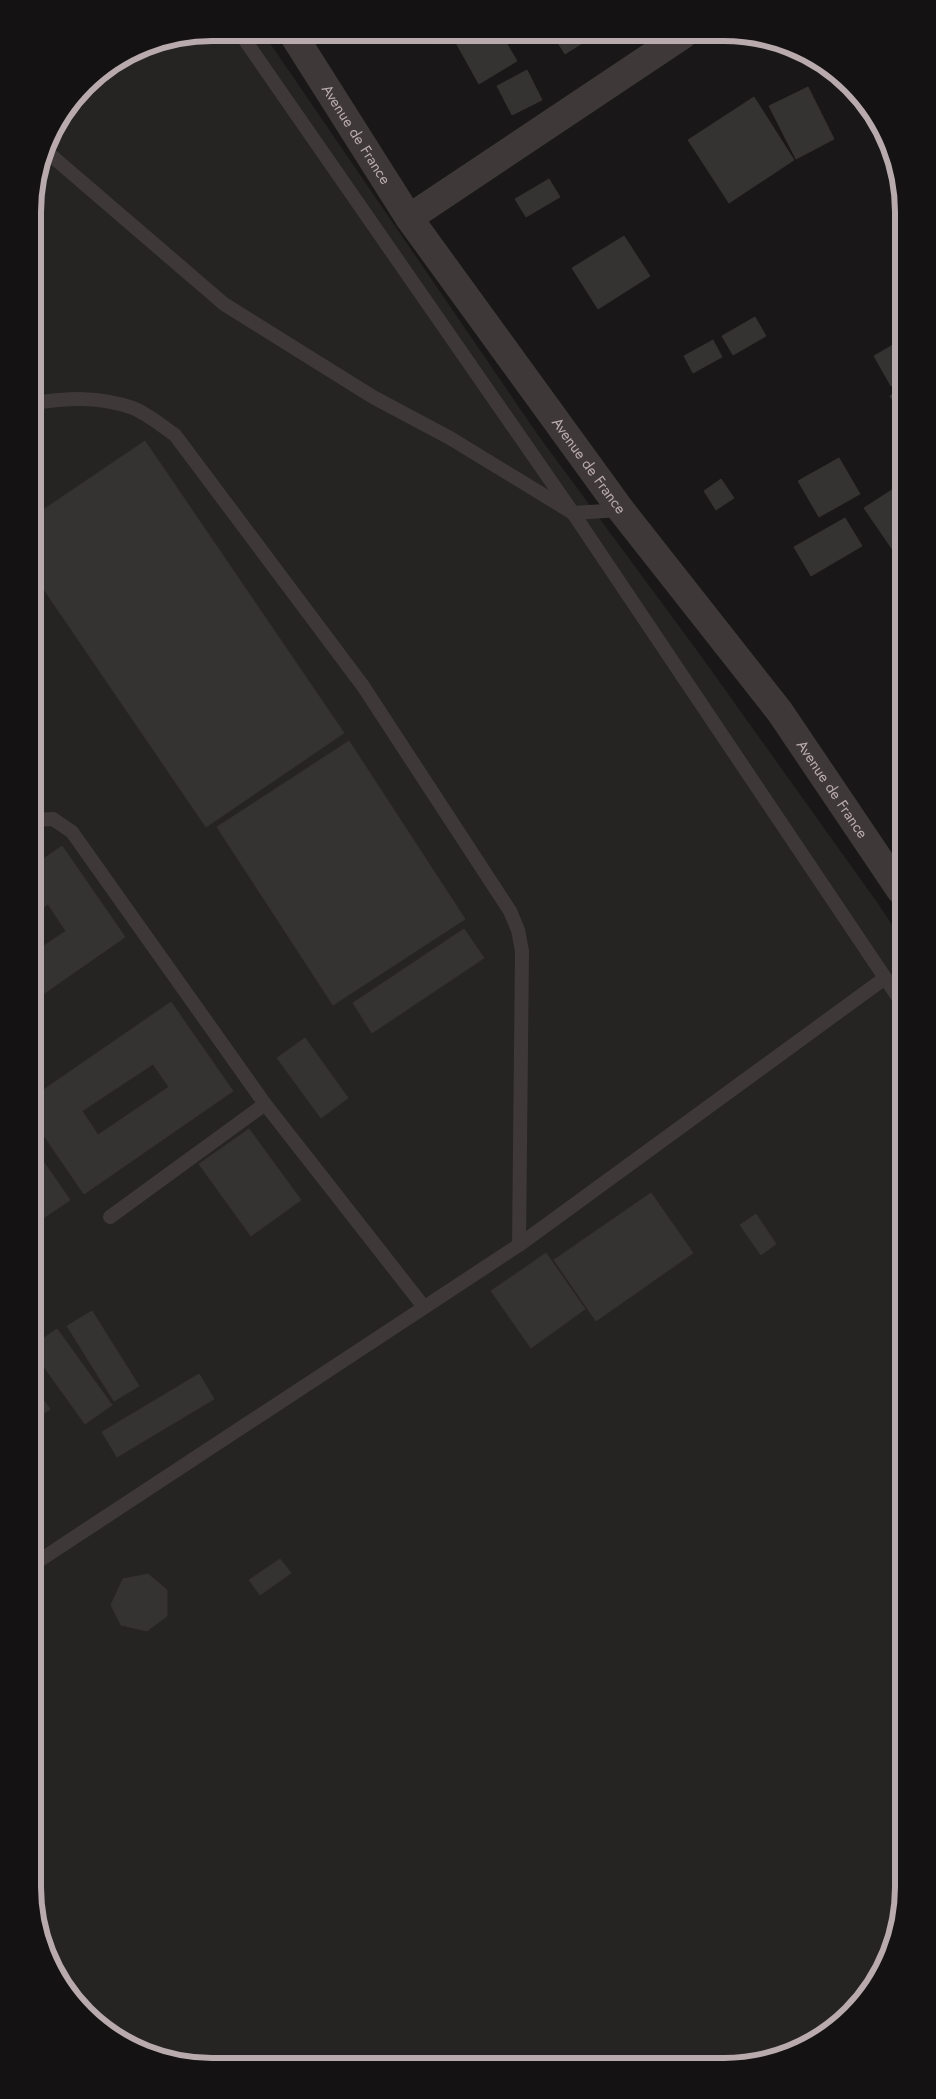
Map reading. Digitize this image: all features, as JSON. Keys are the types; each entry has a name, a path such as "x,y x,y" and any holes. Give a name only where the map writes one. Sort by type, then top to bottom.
{"street":[{"path":"410,218 675,41"},
{"name":"Avenue de France","path":"298,42 410,218 621,510 780,712 895,882"}],"lane":[{"path":"246,42 573,514 895,992"},
{"path":"51,155 224,304 373,397 450,438 573,514 621,510"},
{"path":"42,402 69,398 105,401 134,409 175,435 363,686 510,911 518,930 522,951 519,1245"},
{"path":"42,820 53,819 72,832 265,1104 424,1307"},
{"path":"41,1560 519,1245 885,978"},
{"path":"110,1217 265,1104"}],"shaded area":[{"path":"201,42 269,42 538,435 701,656 895,929 894,1898 889,1931 882,1952 872,1972 845,2008 809,2035 789,2045 768,2052 724,2058 212,2058 157,2049 127,2035 91,2008 64,1972 54,1952 47,1931 41,1887 42,201 47,168 54,147 70,117 91,91 127,64 147,54 168,47"}],"building":[{"path":"505,41 517,61 479,84 455,42"},
{"path":"557,41 585,41 565,54"},
{"path":"527,70 542,100 512,115 497,86"},
{"path":"808,87 834,139 796,159 769,106"},
{"path":"754,97 794,160 729,203 688,140"},
{"path":"549,179 560,197 526,217 515,199"},
{"path":"624,236 650,276 598,309 572,268"},
{"path":"755,317 766,336 733,355 722,336"},
{"path":"713,340 722,357 693,373 684,356"},
{"path":"895,344 895,384 891,386 874,356"},
{"path":"895,392 895,404 890,396"},
{"path":"145,441 344,733 206,827 42,586 42,511"},
{"path":"839,458 860,494 819,517 798,481"},
{"path":"721,479 734,498 716,510 704,491"},
{"path":"895,488 895,553 864,508"},
{"path":"845,518 862,546 811,576 794,547"},
{"path":"349,741 465,919 333,1005 217,827"},
{"path":"62,846 125,937 42,995 42,948 66,931 48,904 42,908 42,860"},
{"path":"464,929 484,958 372,1033 353,1003"},
{"path":"171,1002 233,1091 84,1194 41,1132 41,1091","holes":["153,1064 169,1087 98,1135 82,1111"]},
{"path":"305,1038 348,1098 321,1118 277,1058"},
{"path":"249,1129 301,1200 251,1236 199,1164"},
{"path":"41,1159 70,1200 41,1219"},
{"path":"651,1193 693,1253 596,1321 554,1260"},
{"path":"756,1214 776,1244 761,1255 740,1225"},
{"path":"546,1253 585,1309 531,1348 491,1291"},
{"path":"92,1311 139,1386 114,1401 67,1326"},
{"path":"57,1329 112,1405 85,1424 41,1363 41,1340"},
{"path":"199,1374 214,1399 117,1457 102,1432"},
{"path":"41,1397 50,1409 41,1415"},
{"path":"280,1559 291,1573 260,1595 249,1580"},
{"path":"148,1574 167,1590 167,1616 147,1631 121,1625 111,1605 123,1579"}]}
